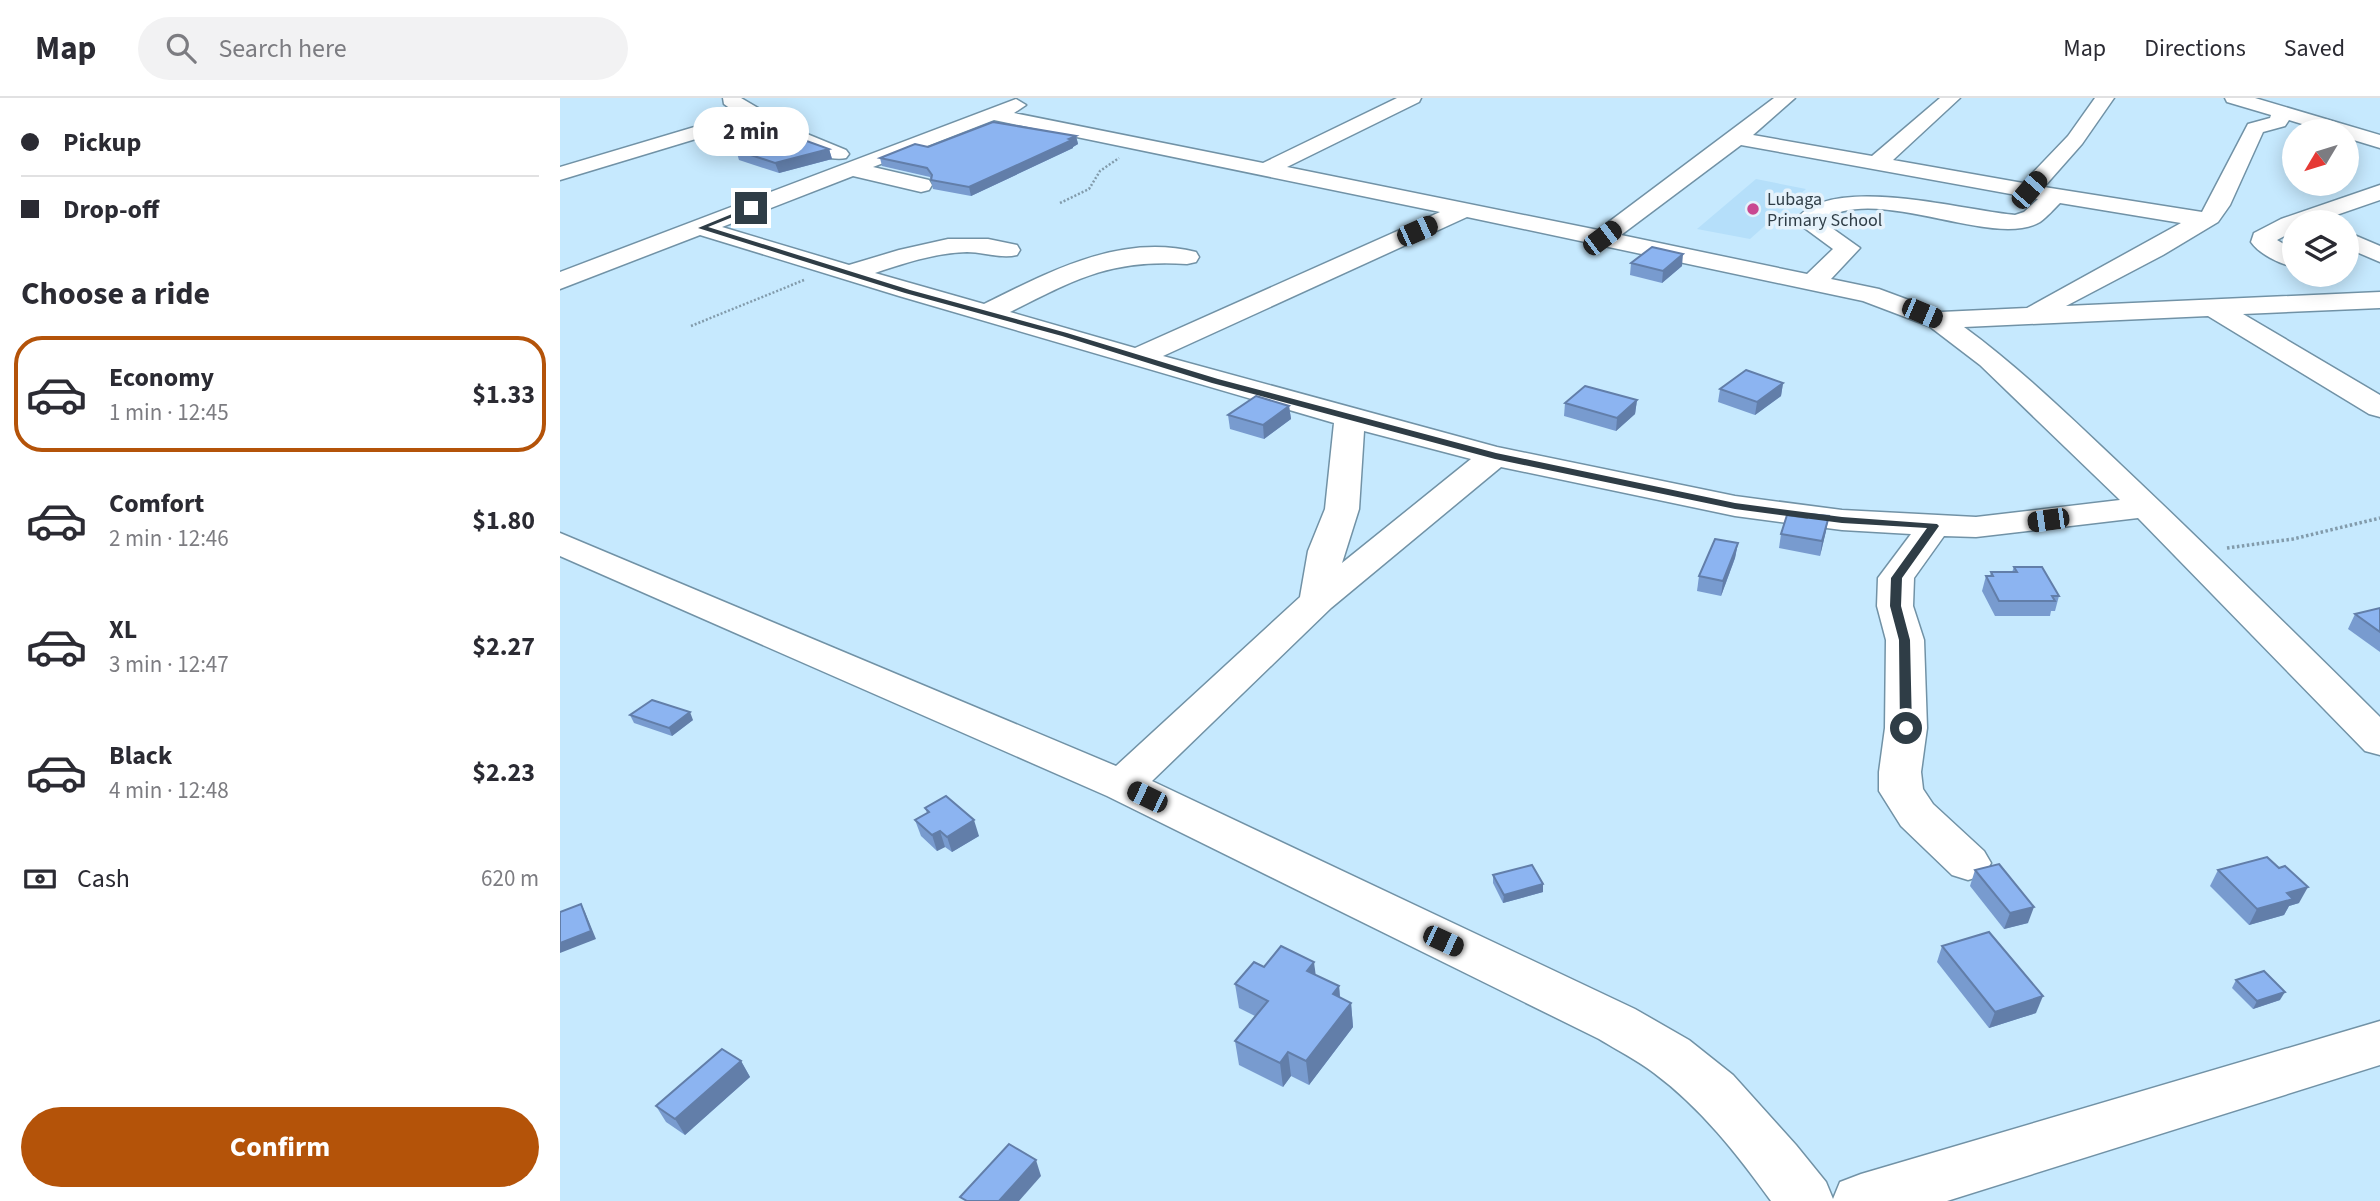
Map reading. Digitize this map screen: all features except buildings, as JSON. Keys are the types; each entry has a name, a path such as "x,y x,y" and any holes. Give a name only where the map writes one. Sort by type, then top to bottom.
{"street":[{"path":"727,98 751,116 795,138 860,166 921,185"},
{"path":"560,281 1034,98"},
{"path":"1267,169 1412,98"},
{"path":"1602,238 1737,138 1786,98"},
{"path":"1878,162 1951,98"},
{"path":"2029,190 2075,140 2105,98"},
{"path":"2234,98 2306,119"},
{"path":"2030,315 2154,250 2214,214 2255,128 2277,122 2283,112"},
{"path":"992,114 1870,295 1938,320 1990,359 2194,552 2380,741"},
{"path":"560,174 751,116"},
{"path":"2359,135 2380,142"},
{"path":"1737,138 2056,195 2205,218"},
{"path":"560,156 642,149"},
{"path":"2048,167 2074,172"},
{"path":"2333,210 2380,192"},
{"path":"1812,283 1848,248 1807,221 1828,208 1857,203 1889,204 2017,222 2032,218 2056,195"},
{"path":"1138,357 1248,305 1462,211"},
{"path":"701,228 1350,418 1495,456 1735,506 1842,520 1934,526 1988,526 2144,506"},
{"path":"2282,228 2269,232 2261,239 2282,252"},
{"path":"842,270 953,246 976,244 1007,250"},
{"path":"2359,245 2380,255"},
{"path":"987,313 1106,258 1141,254 1187,257"},
{"path":"2347,287 2374,300"},
{"path":"1938,320 2374,300"},
{"path":"2214,308 2380,408"},
{"path":"1318,600 1326,551 1342,509 1350,418"},
{"path":"1122,785 1318,600 1495,456"},
{"path":"1934,526 1896,578 1895,606 1905,640 1906,728 1900,772 1901,791 1917,815 1968,863"},
{"path":"560,543 1122,785 1617,1024 1676,1059 1725,1101 1760,1141 1805,1201"},
{"path":"1861,1201 2379,1044"}],"path":[{"path":"1060,203 1089,189 1103,169 1145,145"},
{"path":"691,326 842,270"},
{"path":"2194,552 2293,539 2380,518"}],"shaded area":[{"name":"Lubaga Primary School","path":"1756,179 1806,189 1750,239 1697,229"}],"place":[{"name":"Lubaga Primary School","path":"1753,209"}],"route":[{"path":"751,208 701,228 1215,381 1495,456 1735,506 1842,520 1934,526 1896,578 1895,606 1905,640 1903,681 1906,728"}]}
